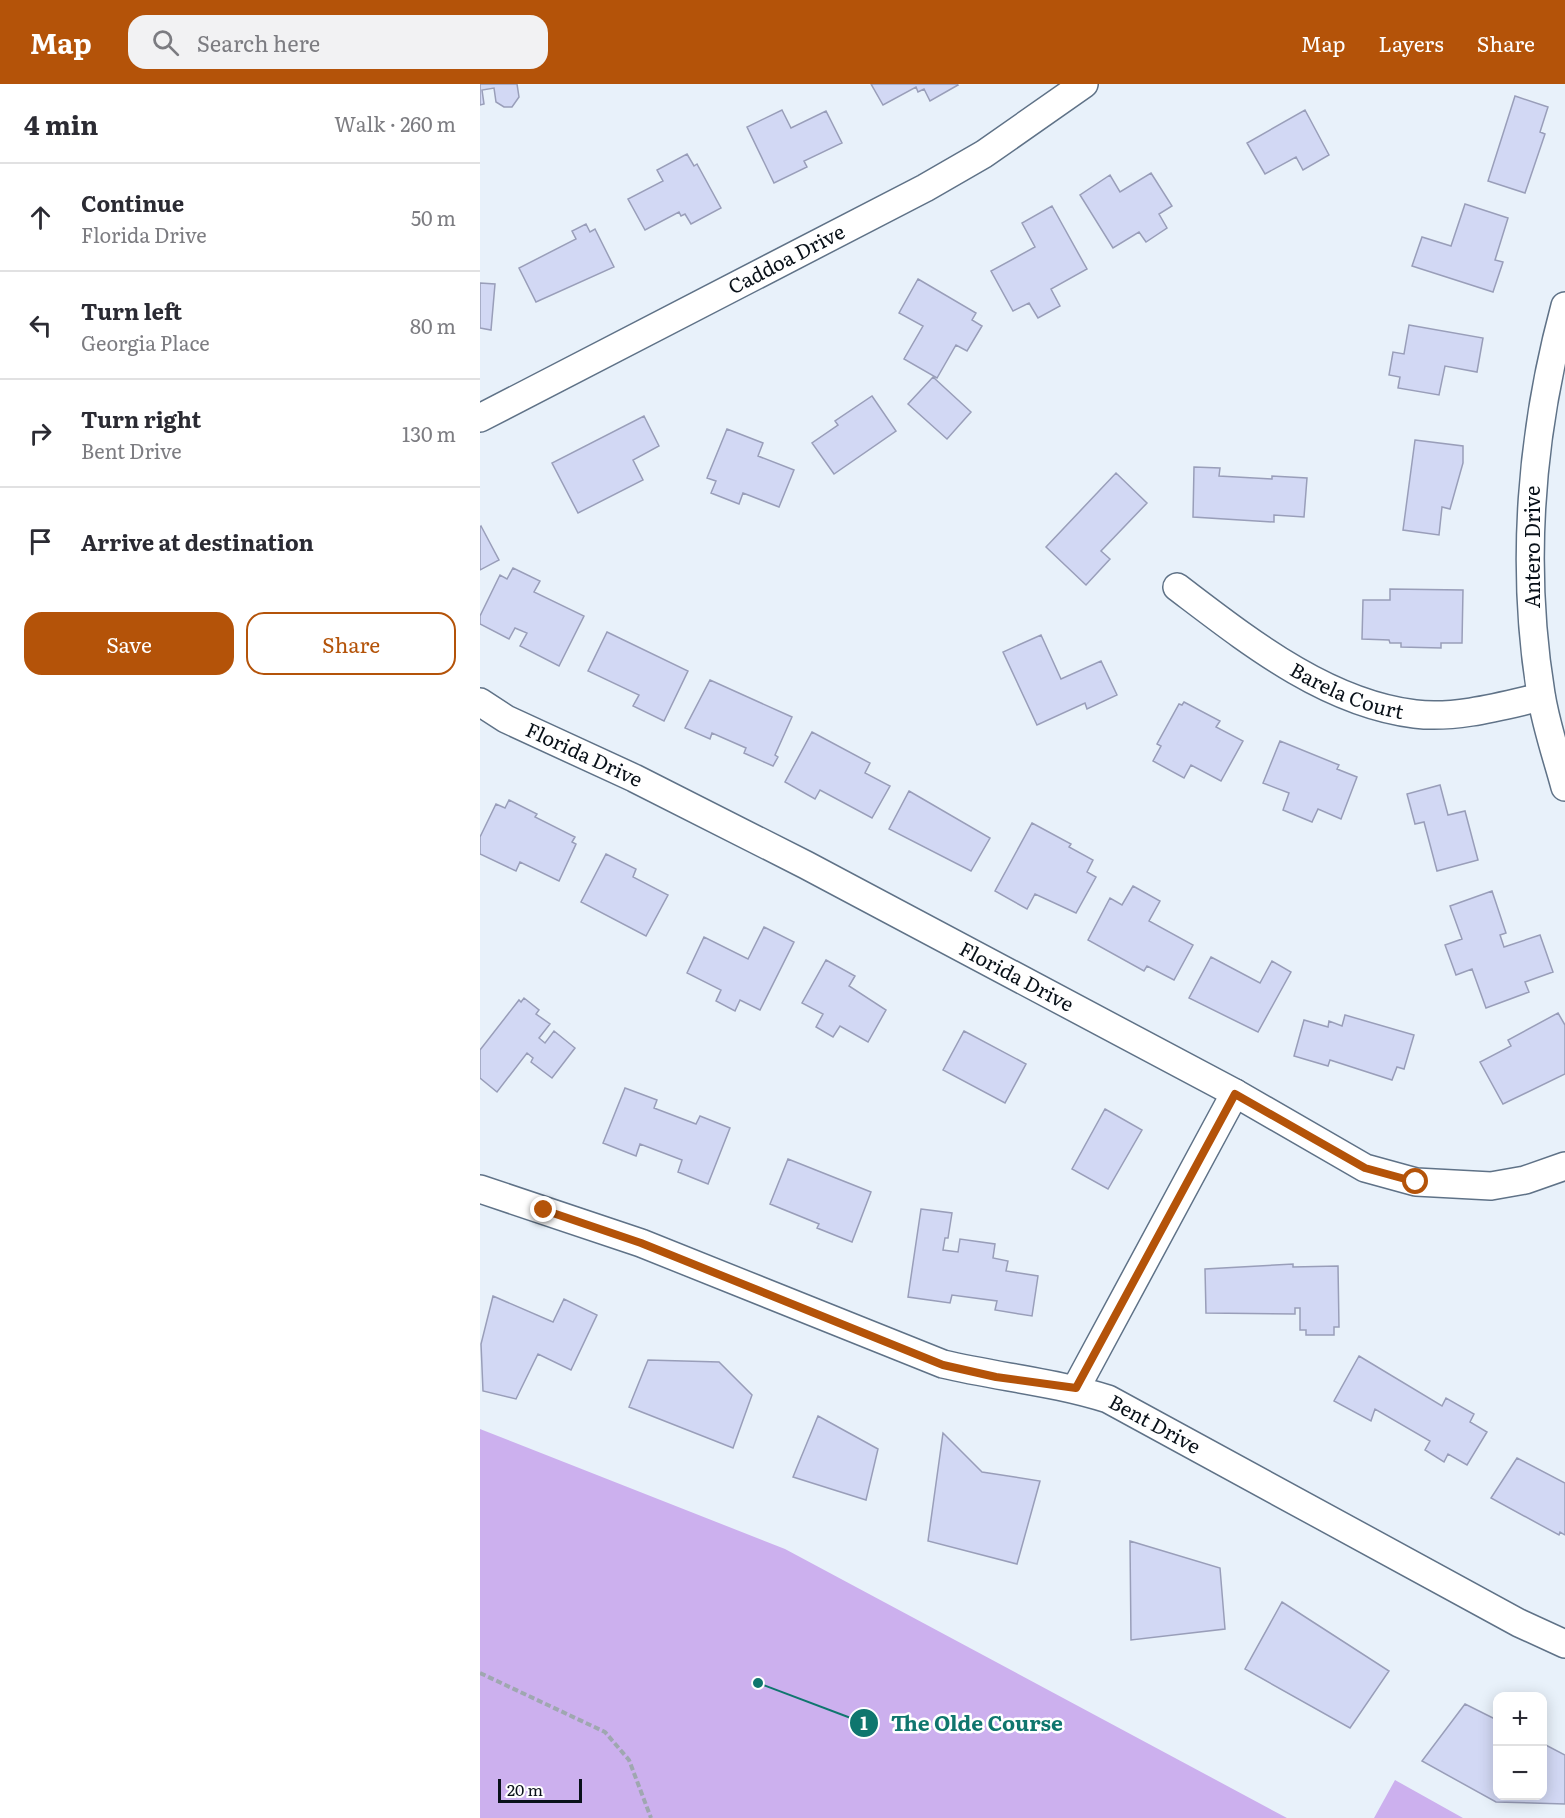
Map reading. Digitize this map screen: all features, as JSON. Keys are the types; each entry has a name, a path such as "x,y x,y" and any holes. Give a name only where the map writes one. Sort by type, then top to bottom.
{"street":[{"name":"Caddoa Drive","path":"480,418 925,188 984,154 1084,84"},
{"name":"Antero Drive","path":"1565,306 1548,368 1533,470 1530,556 1534,644 1541,697 1565,787"},
{"name":"Barela Court","path":"1177,587 1270,654 1321,683 1381,708 1417,715 1444,715 1505,706 1541,697"},
{"name":"Florida Drive","path":"480,702 506,718 634,778 806,865 1235,1094 1365,1168 1416,1182 1491,1186 1525,1180 1565,1166"},
{"path":"1076,1388 1235,1094"},
{"name":"Bent Drive","path":"480,1189 641,1243 943,1365 996,1377 1076,1388 1108,1398 1519,1623 1565,1644"}],"path":[{"path":"480,1673 605,1732 629,1760 651,1818"}],"shaded area":[{"path":"480,1429 785,1549 1287,1818 480,1818"},
{"path":"1395,1780 1463,1818 1374,1818"}],"building":[{"path":"480,84 517,84 519,97 512,107 504,107 496,102 494,88 482,90 484,104 480,105"},
{"path":"871,84 958,85 930,101 924,89 918,92 916,87 883,105"},
{"path":"1515,96 1548,107 1540,132 1545,134 1525,193 1488,181"},
{"path":"782,110 791,128 826,111 842,143 804,161 807,167 774,183 747,127"},
{"path":"1305,110 1329,155 1303,170 1296,157 1265,174 1247,143"},
{"path":"687,154 694,166 697,164 721,208 691,224 685,214 681,216 679,212 645,230 628,199 663,181 657,170"},
{"path":"1151,173 1172,206 1159,214 1167,228 1146,242 1139,232 1113,248 1080,195 1110,175 1120,192"},
{"path":"1465,204 1508,218 1495,260 1503,262 1493,292 1412,266 1422,237 1451,246"},
{"path":"1052,206 1087,269 1051,289 1060,306 1038,318 1029,303 1013,311 991,271 1035,247 1022,223"},
{"path":"586,224 590,232 595,229 614,267 536,302 519,268 576,239 572,231"},
{"path":"918,279 976,313 972,320 982,326 967,351 956,345 937,378 904,359 923,326 899,313"},
{"path":"480,283 495,284 491,330 480,328"},
{"path":"1409,325 1483,338 1477,372 1445,366 1439,395 1398,388 1400,377 1389,375 1393,352 1404,354"},
{"path":"933,377 971,412 947,439 908,404"},
{"path":"872,396 896,431 834,474 812,443 838,425 835,421"},
{"path":"644,416 659,446 633,460 643,480 578,513 552,463"},
{"path":"727,429 763,443 758,456 794,470 779,507 743,493 739,504 711,493 716,481 707,478"},
{"path":"1415,440 1463,446 1463,463 1450,509 1442,507 1439,535 1403,530"},
{"path":"1194,467 1220,468 1219,476 1307,478 1304,517 1274,515 1274,522 1193,517"},
{"path":"1116,473 1147,503 1101,551 1110,559 1086,585 1046,547"},
{"path":"480,527 499,560 480,570"},
{"path":"513,568 540,581 534,592 584,616 559,666 520,646 527,633 515,628 509,639 480,624 480,616 500,575 507,579"},
{"path":"1390,589 1463,590 1462,643 1441,643 1441,648 1401,647 1401,643 1390,643 1389,640 1362,639 1363,600 1390,600"},
{"path":"607,632 688,671 664,721 633,706 639,695 588,671"},
{"path":"1041,635 1061,679 1101,661 1117,695 1087,709 1085,703 1037,725 1003,652"},
{"path":"710,680 792,717 775,755 778,757 773,766 744,753 746,748 712,733 710,739 685,728"},
{"path":"1184,702 1220,721 1216,727 1243,741 1221,781 1191,765 1184,778 1153,761 1161,746 1157,744 1179,704 1182,705"},
{"path":"812,732 870,763 865,773 890,786 872,818 820,790 815,799 785,782"},
{"path":"1280,741 1339,765 1337,769 1357,777 1341,819 1318,809 1312,822 1283,810 1289,793 1263,783"},
{"path":"1440,785 1448,815 1465,811 1478,860 1437,871 1424,822 1415,824 1407,794"},
{"path":"909,791 990,838 971,871 889,829"},
{"path":"509,800 537,814 535,817 575,837 572,842 576,844 559,881 520,862 516,871 480,854 480,837 496,804 505,808"},
{"path":"1032,823 1071,844 1069,847 1093,860 1087,872 1096,877 1076,913 1035,894 1027,909 995,891"},
{"path":"606,854 636,869 633,877 668,895 646,936 581,902"},
{"path":"1133,886 1160,901 1149,921 1193,945 1174,980 1147,966 1144,971 1088,940 1110,898 1122,905"},
{"path":"1492,891 1506,933 1500,935 1504,947 1540,935 1553,972 1525,982 1529,992 1486,1008 1472,969 1456,975 1445,945 1462,939 1450,906"},
{"path":"764,927 794,942 760,1010 740,1000 735,1011 716,1001 721,990 687,973 704,937 748,959"},
{"path":"1211,957 1260,983 1272,961 1291,972 1258,1032 1189,998"},
{"path":"826,960 855,976 849,986 886,1010 868,1042 840,1026 833,1037 816,1027 823,1014 802,1003"},
{"path":"524,998 539,1010 536,1014 550,1024 539,1038 545,1043 554,1031 575,1048 552,1078 531,1062 533,1058 527,1053 497,1092 480,1078 480,1050 519,1000 521,1002"},
{"path":"1558,1013 1565,1025 1565,1074 1503,1104 1480,1062 1511,1046 1508,1040"},
{"path":"1345,1015 1414,1035 1404,1069 1397,1067 1392,1080 1330,1060 1328,1066 1294,1056 1304,1020 1328,1027 1329,1021 1342,1026"},
{"path":"964,1031 1026,1064 1005,1103 943,1070"},
{"path":"625,1088 657,1100 654,1108 696,1124 700,1116 730,1128 708,1184 678,1172 682,1160 640,1144 636,1156 603,1143"},
{"path":"1105,1109 1142,1130 1108,1189 1072,1169"},
{"path":"788,1159 871,1192 852,1242 817,1228 819,1224 770,1204"},
{"path":"921,1209 952,1213 948,1238 945,1238 943,1250 958,1252 960,1239 995,1244 993,1258 1008,1261 1006,1271 1038,1276 1032,1316 995,1310 997,1301 952,1295 950,1303 908,1297"},
{"path":"1293,1264 1293,1267 1338,1266 1339,1327 1334,1327 1334,1335 1306,1335 1306,1330 1300,1330 1300,1308 1295,1308 1295,1314 1206,1313 1205,1269"},
{"path":"493,1296 553,1322 564,1299 597,1315 571,1370 538,1354 516,1399 483,1391 481,1344"},
{"path":"1359,1356 1442,1406 1446,1398 1474,1414 1470,1422 1487,1432 1467,1465 1448,1454 1444,1462 1425,1450 1430,1441 1375,1409 1371,1421 1334,1401"},
{"path":"648,1360 719,1362 752,1395 733,1448 629,1407"},
{"path":"818,1416 878,1449 866,1500 793,1477"},
{"path":"943,1433 982,1472 1040,1481 1017,1564 928,1541"},
{"path":"1517,1458 1565,1483 1565,1535 1560,1532 1559,1535 1491,1498"},
{"path":"1130,1541 1220,1568 1225,1629 1131,1640"},
{"path":"1282,1602 1389,1671 1350,1728 1245,1669"},
{"path":"1465,1704 1493,1718 1493,1800 1547,1800 1547,1746 1565,1755 1565,1804 1496,1802 1422,1761"}],"place":[{"name":"The Olde Course","path":"758,1683"}],"route":[{"path":"544,1210 641,1243 943,1365 996,1377 1076,1388 1235,1094 1365,1168 1416,1182"}]}
